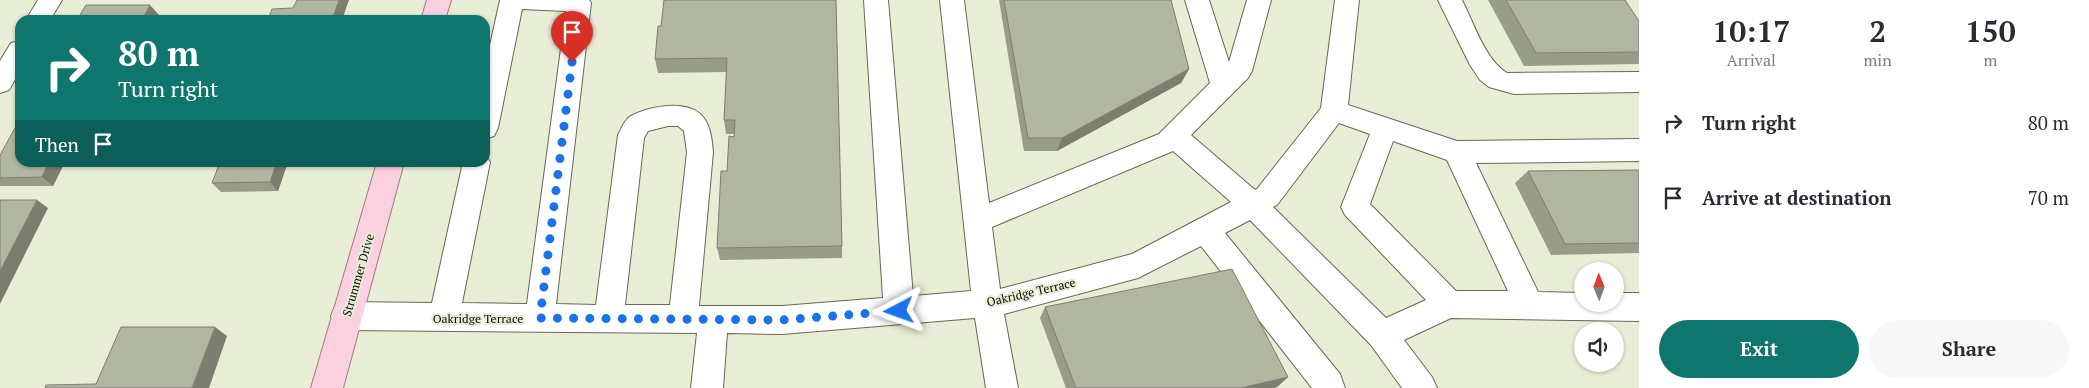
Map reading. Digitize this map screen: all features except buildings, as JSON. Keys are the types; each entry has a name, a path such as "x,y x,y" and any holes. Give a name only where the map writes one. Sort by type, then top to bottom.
{"main road":[{"path":"434,15 439,0"},
{"name":"Strummer Drive","path":"327,388 390,167"}],"street":[{"path":"41,15 50,0"},
{"path":"490,104 512,0"},
{"path":"520,0 579,2 540,318"},
{"path":"876,0 899,311"},
{"path":"952,0 987,303 1002,388"},
{"path":"1197,0 1224,86"},
{"path":"977,221 1168,142 1239,71 1259,0"},
{"path":"1347,0 1334,111 1457,152 1639,150"},
{"path":"1450,0 1482,62 1490,74 1502,82 1514,84 1639,82"},
{"path":"0,83 15,58"},
{"name":"Oakridge Terrace","path":"346,316 782,320 1000,302 1138,265 1267,197 1334,111"},
{"path":"609,318 631,135 639,124 673,116 685,117 694,124 698,133 700,152 683,319"},
{"path":"1385,128 1354,207 1449,304"},
{"path":"1174,136 1253,205 1382,335 1420,388"},
{"path":"1457,152 1529,305"},
{"path":"444,317 476,167"},
{"path":"1205,230 1329,385 1329,388"},
{"path":"1382,335 1449,304 1639,307"},
{"path":"706,388 713,320"}],"route":[{"path":"572,62 540,318 782,320 899,311"}]}
